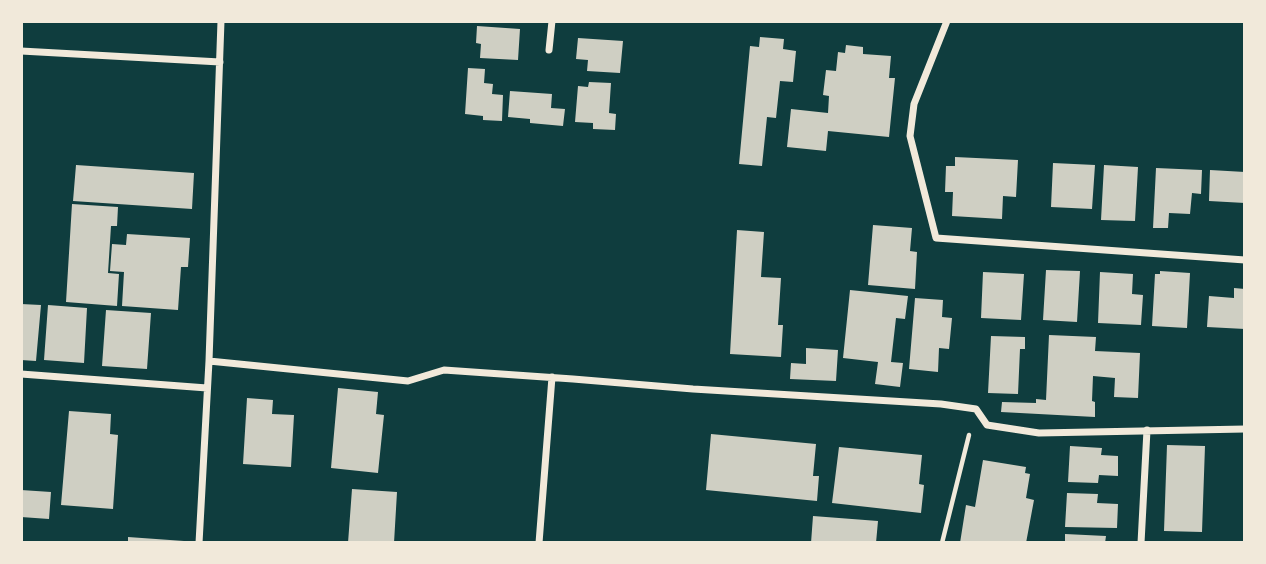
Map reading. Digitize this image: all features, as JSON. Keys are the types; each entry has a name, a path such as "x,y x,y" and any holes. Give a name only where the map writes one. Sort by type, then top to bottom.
{"street":[{"path":"199,543 209,361 221,21"},
{"path":"549,50 552,21"},
{"path":"947,21 914,104 910,136 936,238 1245,260"},
{"path":"21,51 220,62"},
{"path":"209,361 408,381 444,370 941,404 976,409 987,425 1039,432 1245,429"},
{"path":"21,374 207,388"},
{"path":"539,543 552,377"},
{"path":"1141,543 1147,430"}],"path":[{"path":"942,543 976,409"}],"building":[{"path":"477,26 520,29 518,60 480,58 481,44 476,43"},
{"path":"760,37 784,39 783,49 796,51 793,82 780,81 776,118 767,117 762,166 739,164 750,46 759,47"},
{"path":"578,38 623,41 620,73 587,71 588,60 576,59"},
{"path":"846,45 863,47 863,54 891,56 889,78 895,78 889,137 828,131 826,151 787,147 791,109 828,113 829,96 823,95 826,70 836,71 838,52 845,53"},
{"path":"468,68 485,69 484,83 493,84 492,94 503,95 502,121 483,120 483,116 465,114"},
{"path":"589,82 611,83 609,113 616,114 615,130 593,129 593,123 575,122 578,86 588,87"},
{"path":"510,91 552,94 551,108 565,109 563,126 530,123 530,119 508,117"},
{"path":"955,157 1018,160 1016,197 1003,196 1002,219 952,216 953,192 945,192 946,166 955,166"},
{"path":"1053,163 1095,165 1092,209 1051,207"},
{"path":"76,165 194,173 192,209 73,201"},
{"path":"1104,165 1138,167 1135,221 1101,220"},
{"path":"1156,168 1202,170 1201,194 1192,193 1190,214 1169,213 1168,228 1153,228"},
{"path":"1210,170 1245,172 1245,203 1209,201"},
{"path":"72,204 118,207 117,226 111,226 108,273 119,274 117,306 66,302"},
{"path":"873,225 912,228 910,251 917,252 915,289 868,285"},
{"path":"737,230 764,232 761,277 781,278 778,325 783,325 781,357 730,354"},
{"path":"127,234 190,238 188,267 181,267 178,310 122,306 124,272 110,271 112,244 126,245"},
{"path":"1046,270 1080,271 1077,322 1043,320"},
{"path":"1160,271 1190,273 1187,328 1152,326 1155,274 1160,274"},
{"path":"983,272 1024,274 1021,320 981,318"},
{"path":"1100,272 1133,274 1132,294 1143,295 1141,325 1098,323"},
{"path":"1234,288 1245,289 1245,329 1207,327 1209,296 1234,298"},
{"path":"850,290 908,296 905,319 896,318 891,362 903,363 900,387 875,384 878,362 843,358"},
{"path":"915,298 943,300 942,317 952,318 949,349 939,348 938,372 909,369"},
{"path":"21,304 41,305 36,361 21,360"},
{"path":"48,305 87,308 84,363 44,360"},
{"path":"106,310 151,313 147,369 102,366"},
{"path":"1049,335 1096,337 1095,351 1140,353 1138,398 1114,397 1115,378 1093,376 1092,401 1095,402 1095,417 1001,412 1002,402 1036,403 1036,399 1046,400"},
{"path":"991,336 1025,337 1025,349 1020,349 1018,394 988,393"},
{"path":"806,348 838,350 836,381 790,379 791,363 806,364"},
{"path":"338,388 378,392 376,414 384,415 378,473 331,468"},
{"path":"247,398 273,400 272,414 294,415 291,467 243,464"},
{"path":"69,411 111,414 110,434 118,435 113,509 61,505"},
{"path":"711,434 816,444 813,476 819,476 817,501 706,490"},
{"path":"1167,445 1205,446 1202,532 1164,531"},
{"path":"1070,446 1102,448 1101,455 1118,456 1118,476 1099,475 1098,483 1068,482"},
{"path":"839,447 922,455 919,484 924,485 921,513 832,503"},
{"path":"983,460 1026,467 1025,473 1030,474 1026,498 1034,500 1026,543 960,543 966,505 975,507"},
{"path":"352,489 397,492 394,543 348,543"},
{"path":"21,490 51,492 49,519 21,517"},
{"path":"1067,493 1098,494 1097,503 1118,504 1117,528 1065,527"},
{"path":"813,516 878,521 876,543 811,543"},
{"path":"1065,534 1106,536 1105,543 1065,543"},
{"path":"128,537 184,541 184,543 128,543"}]}
